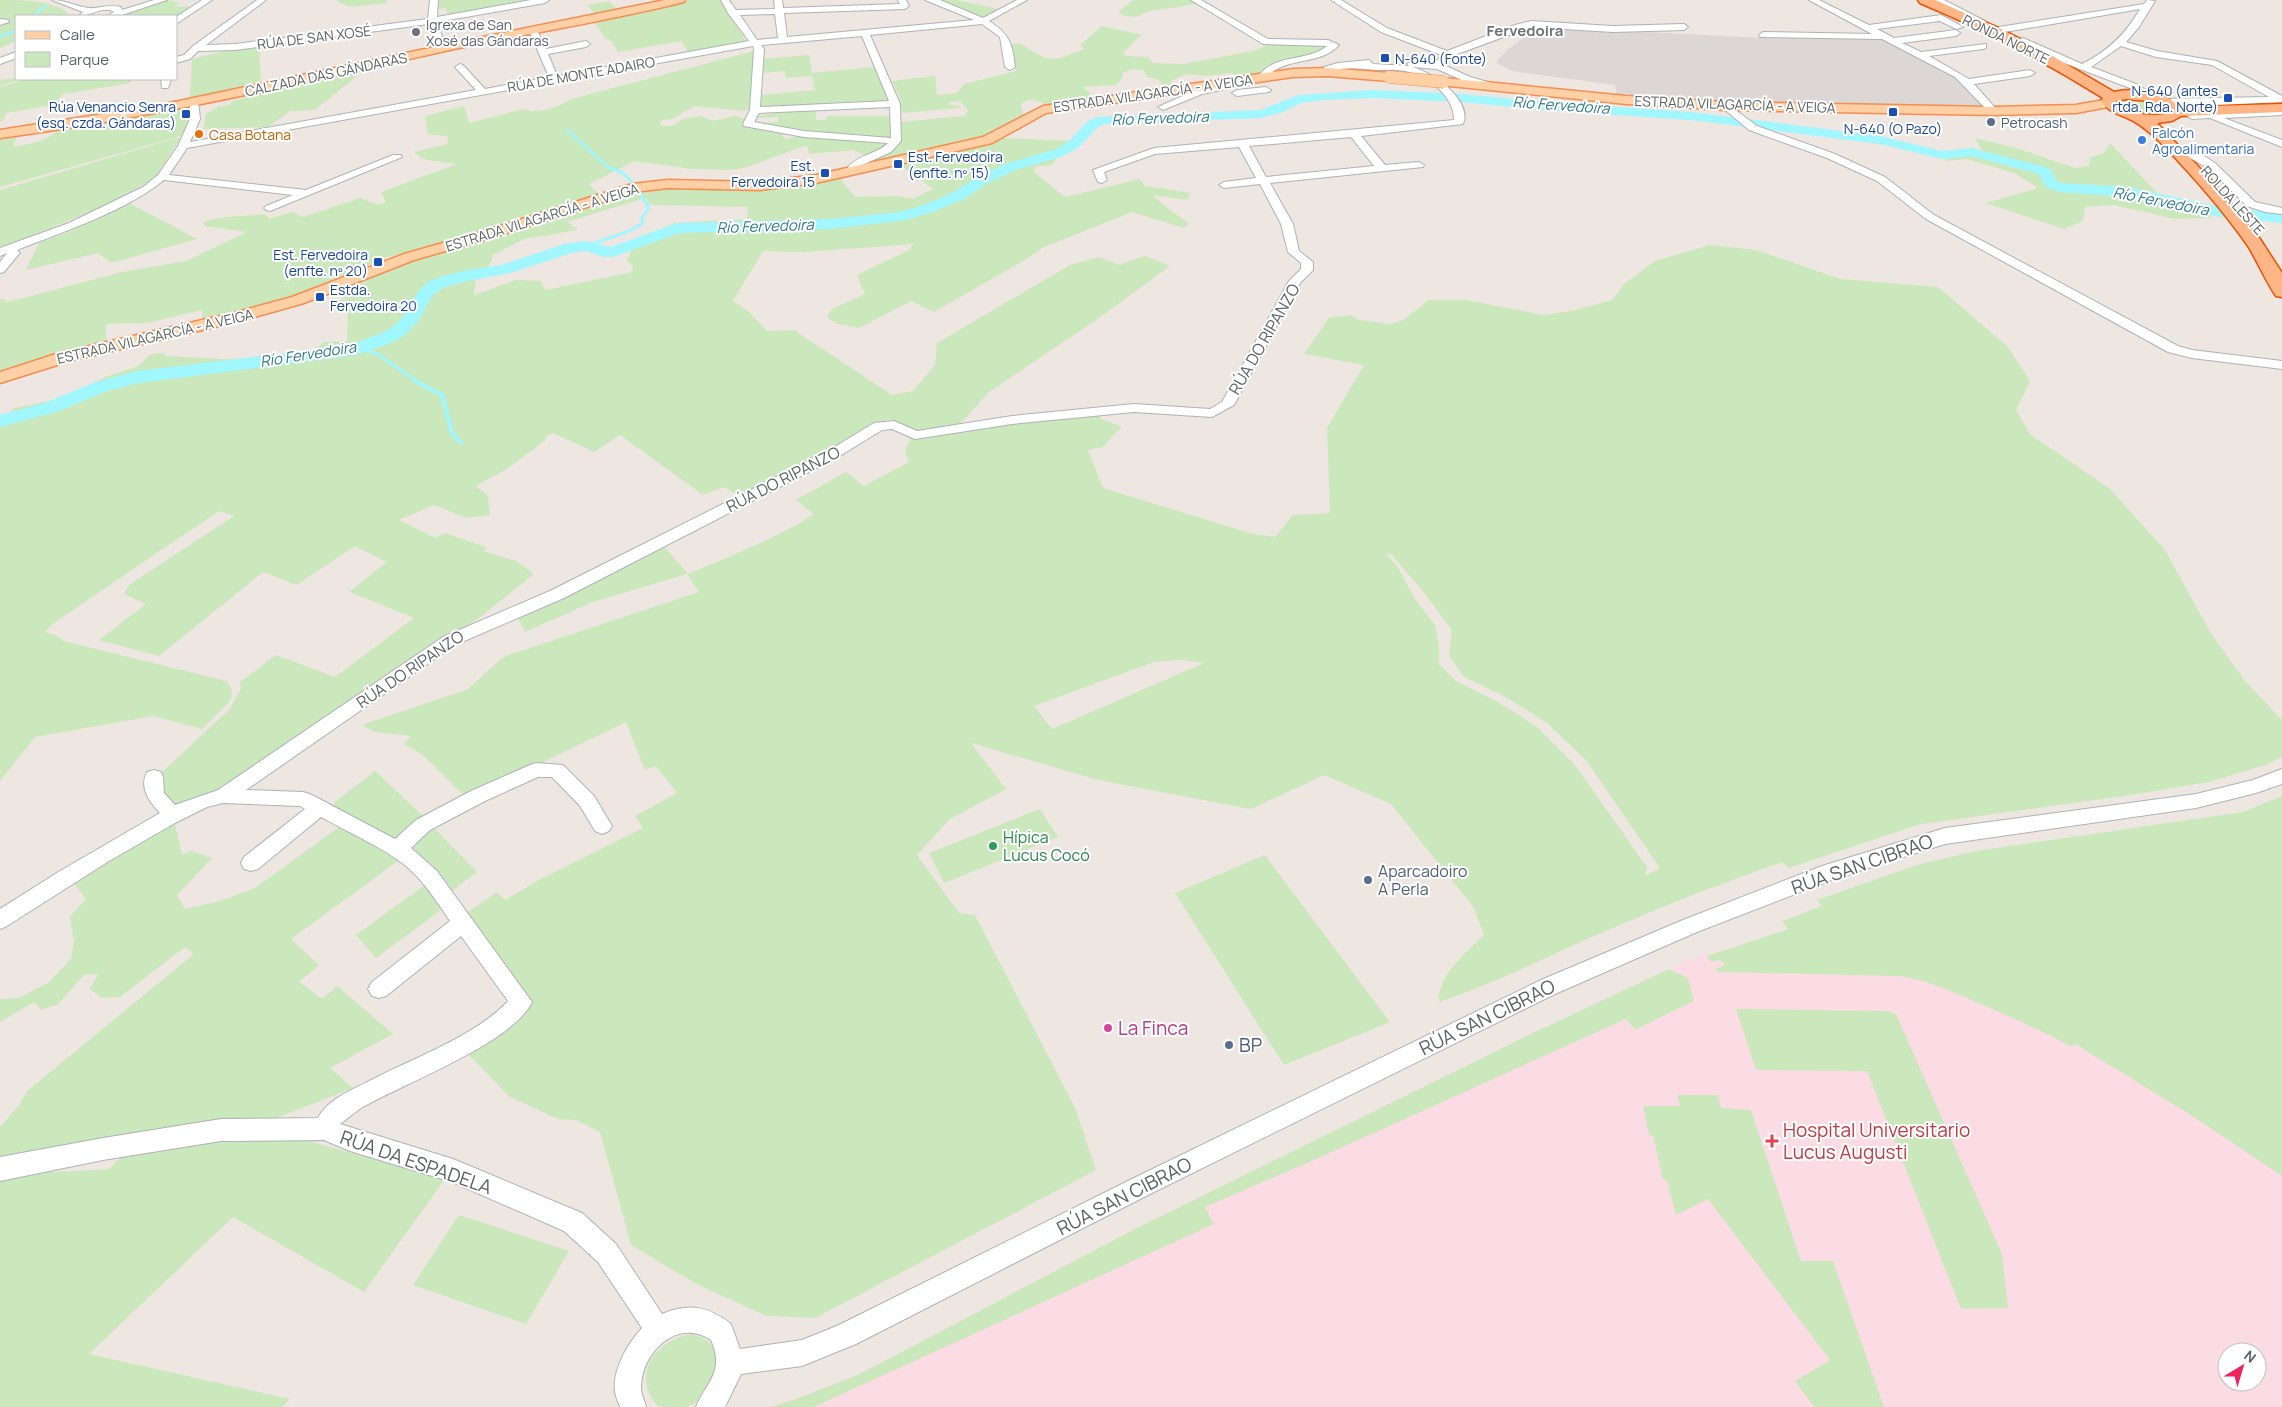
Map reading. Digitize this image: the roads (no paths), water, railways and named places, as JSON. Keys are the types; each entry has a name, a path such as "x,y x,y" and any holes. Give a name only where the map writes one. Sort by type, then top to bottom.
{"highway":[{"name":"RONDA NORTE","path":"1924,0 1981,25 2060,66 2115,90 2137,93"},
{"name":"RONDA NORTE","path":"2060,66 2110,100"},
{"name":"ESTRADA VILAGARCÍA - A VEIGA","path":"2110,100 2137,93 2169,109"},
{"name":"ESTRADA VILAGARCÍA - A VEIGA","path":"2110,100 2131,115 2169,109 2282,102"},
{"name":"ROLDA LESTE","path":"2169,109 2167,129 2192,155 2241,216 2282,292"},
{"name":"ROLDA LESTE","path":"2131,115 2160,133 2226,206 2259,226 2282,260"}],"main road":[{"name":"CALZADA DAS GÁNDARAS","path":"0,134 193,102 441,48 680,0"},
{"name":"ESTRADA VILAGARCÍA - A VEIGA","path":"0,378 65,357 241,316 298,300 400,260 632,188 668,184 760,186 816,179 987,140 1043,110 1250,79 1266,83 1293,73 1331,69 1654,102 1726,106 1993,111 2076,109 2131,115"},
{"name":"ESTRADA VILAGARCÍA - A VEIGA","path":"2076,109 2110,100"}],"street":[{"path":"56,0 86,14 143,8 163,0"},
{"path":"178,20 208,0"},
{"path":"178,59 187,57 196,48 262,0"},
{"path":"434,0 432,21 441,48"},
{"name":"RÚA DE SAN XOSÉ","path":"196,48 235,46 432,21 545,0"},
{"path":"725,0 759,49 755,110 748,124 804,134 896,141"},
{"path":"778,0 783,40"},
{"path":"732,12 905,6 902,0"},
{"path":"929,0 940,1 1002,34 1008,47 1010,67"},
{"path":"981,22 1020,0"},
{"path":"1195,0 1266,42 1328,43 1334,45 1318,54 1272,67 1265,73 1266,83 1233,93 1214,90"},
{"path":"1335,0 1384,30 1442,61 1474,82 1505,88"},
{"path":"1814,0 1920,55 1967,82 1993,111"},
{"path":"1937,0 2137,93"},
{"path":"114,12 123,3"},
{"path":"1999,30 2149,3"},
{"path":"2083,67 2102,59 2120,43 2136,24 2149,3"},
{"path":"1868,28 1941,18 1958,30 1893,41"},
{"name":"RÚA DE MONTE ADAIRO","path":"183,146 755,43 981,22"},
{"path":"1331,69 1382,62 1442,61 1518,27 1531,24 1613,29 1684,27"},
{"path":"533,30 554,79"},
{"path":"856,169 852,167 888,150 896,141 895,104 865,33"},
{"path":"1763,36 1884,36"},
{"path":"2120,43 2156,54 2214,63 2282,102"},
{"path":"542,52 586,44"},
{"path":"1920,55 1983,46"},
{"path":"0,61 15,55"},
{"path":"1382,62 1396,58 1442,61"},
{"path":"1102,180 1098,170 1154,151 1459,122 1460,111 1452,98 1425,74 1415,70 1359,64"},
{"path":"460,67 483,92"},
{"path":"1967,82 2030,73"},
{"path":"1163,107 1187,96 1250,82 1252,81 1250,79"},
{"path":"5,251 73,225 147,189 162,177 183,146 195,119 193,102"},
{"path":"755,110 895,104"},
{"path":"1726,106 1742,120 1881,179 1930,217 2173,349 2192,354 2282,365"},
{"path":"2169,109 2209,115 2282,112"},
{"path":"2209,115 2282,144"},
{"path":"1352,133 1382,168"},
{"path":"1242,143 1263,181"},
{"path":"2192,155 2202,158 2212,166 2251,204 2282,211"},
{"path":"270,208 398,157"},
{"path":"1224,185 1419,165"},
{"path":"162,177 307,194"},
{"name":"RÚA DO RIPANZO","path":"224,796 449,641 478,625 514,613 558,594 815,463 879,426 894,425 915,435 1012,420 1134,408 1212,413 1222,409 1227,404 1295,281 1308,270 1307,262 1294,252 1287,224 1263,181"},
{"path":"0,269 4,267 14,253 5,251"},
{"path":"397,849 423,825 478,796 536,770 557,770 587,801 602,826"},
{"name":"RÚA SAN CIBRAO","path":"730,1362 802,1353 847,1335 1142,1186 1548,987 1690,926 1829,872 1945,836 2196,801 2256,786 2282,776"},
{"path":"154,777 152,786 154,796 173,815"},
{"name":"RÚA DO RIPANZO","path":"0,920 46,888 173,815 215,797 303,799 397,849 414,861 430,877 521,1002"},
{"path":"251,863 321,807"},
{"path":"379,989 464,922"},
{"name":"RÚA DA ESPADELA","path":"325,1129 331,1117 353,1101 469,1042 509,1015 521,1002"},
{"name":"RÚA DA ESPADELA","path":"0,1169 103,1149 221,1130 325,1129 350,1140 453,1171 572,1222 607,1253 658,1330"},
{"path":"633,1407 628,1389 631,1366 641,1347 658,1330 679,1320 704,1320 722,1333 730,1362 725,1383 709,1407"}],"waterway":[{"path":"38,15 38,11 46,6"},
{"path":"0,36 15,31"},
{"name":"Río Fervedoira","path":"0,421 52,407 100,387 137,377 350,351 400,331 409,321 426,292 437,284 504,269 565,249 584,246 604,252 613,252 677,228 831,224 900,217 930,208 960,195 981,181 1010,167 1059,153 1073,145 1093,124 1102,120 1261,114 1278,109 1289,102 1299,99 1324,96 1373,94 1462,98 1543,106 1691,116 1880,140 1942,155 1971,152 2041,170 2045,172 2051,184 2059,187 2128,192 2221,212 2282,218"},
{"path":"567,130 611,168"},
{"path":"611,168 623,173 633,183"},
{"path":"586,246 629,231 643,223 642,218 649,208 639,192"},
{"path":"359,348 377,354 418,382"},
{"path":"415,381 442,395 452,433 461,443"}],"place":[{"name":"Igrexa de San Xosé das Gándaras","path":"416,32"},
{"name":"N-640 (Fonte)","path":"1385,58"},
{"name":"N-640 (antes rtda. Rda. Norte)","path":"2228,98"},
{"name":"N-640 (O Pazo)","path":"1893,112"},
{"name":"Rúa Venancio Senra (esq. czda. Gándaras)","path":"186,114"},
{"name":"Petrocash","path":"1991,122"},
{"name":"Casa Botana","path":"199,134"},
{"name":"Falcón Agroalimentaria","path":"2142,140"},
{"name":"Est. Fervedoira (enfte. nº 15)","path":"898,164"},
{"name":"Est. Fervedoira 15","path":"825,173"},
{"name":"Est. Fervedoira (enfte. nº 20)","path":"378,262"},
{"name":"Estda. Fervedoira 20","path":"320,297"},
{"name":"Hípica Lucus Cocó","path":"993,846"},
{"name":"Aparcadoiro A Perla","path":"1368,880"},
{"name":"La Finca","path":"1108,1028"},
{"name":"BP","path":"1229,1045"},
{"name":"Hospital Universitario Lucus Augusti","path":"1772,1141"}],"district":[{"name":"Fervedoira","path":"1525,30"}]}
